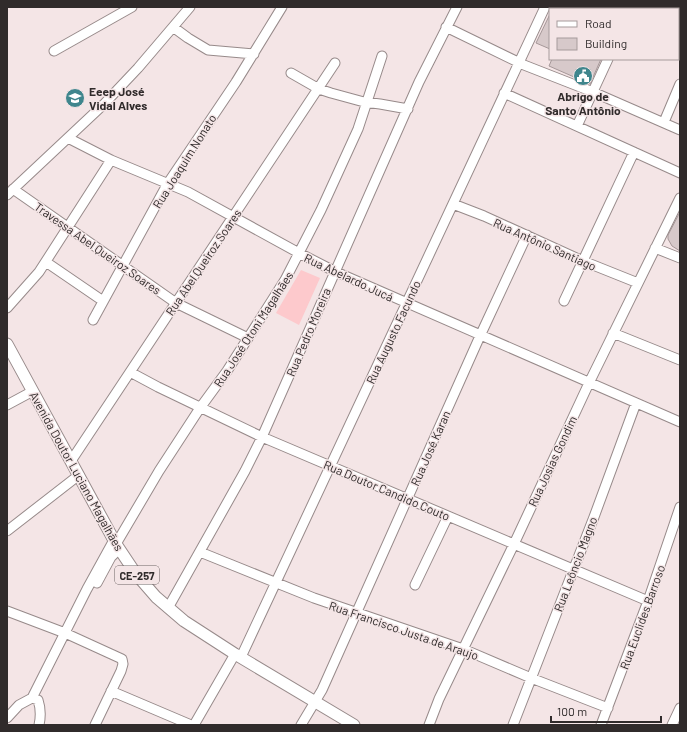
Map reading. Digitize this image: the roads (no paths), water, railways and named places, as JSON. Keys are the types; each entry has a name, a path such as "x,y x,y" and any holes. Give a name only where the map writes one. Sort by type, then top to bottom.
{"main road":[{"name":"Avenida Doutor Luciano Magalhães","path":"7,344 116,544 136,574 156,597 184,621 238,656 354,725"}],"street":[{"path":"54,50 132,7"},
{"path":"10,192 104,104 138,68 190,7"},
{"name":"Rua Joaquim Nonato","path":"92,320 168,184 254,54 282,7"},
{"name":"Rua Pedro Moreira","path":"168,608 245,471 262,437 334,271 430,58 457,7"},
{"name":"Rua Augusto Facundo","path":"194,725 238,656 277,584 452,204 545,7"},
{"path":"173,27 208,50 254,54"},
{"path":"446,27 519,62 680,130"},
{"name":"Rua José Otoni Magalhães","path":"35,699 116,544 159,471 286,280 347,155 358,129 382,56"},
{"path":"577,126 608,60"},
{"name":"Rua Abel Queiroz Soares","path":"71,461 335,63"},
{"path":"291,74 319,89 367,102 408,109"},
{"path":"664,122 680,84"},
{"path":"504,93 680,173"},
{"name":"Rua Abelardo Jucá","path":"68,138 111,160 188,192 264,233 299,254 334,271 680,422"},
{"path":"564,301 634,152"},
{"path":"7,308 31,283 46,262 111,160"},
{"name":"Travessa Abel Queiroz Soares","path":"10,192 124,265 176,302 207,319 248,338"},
{"name":"Rua Josias Gondim","path":"429,725 463,649 589,383 680,198"},
{"name":"Rua Antônio Santiago","path":"452,204 527,235 583,261 638,283"},
{"name":"Rua José Karan","path":"301,725 316,702 480,336 527,235"},
{"path":"655,248 680,258"},
{"path":"46,262 103,301"},
{"path":"613,333 680,360"},
{"name":"Rua Doutor Candido Couto","path":"130,372 200,408 262,437 648,601"},
{"path":"7,405 33,391"},
{"name":"Rua Leôncio Magno","path":"512,725 636,403"},
{"path":"7,531 79,475"},
{"name":"Rua Euclides Barroso","path":"601,725 648,601 680,507"},
{"path":"415,585 448,516"},
{"name":"Rua Francisco Justa de Araujo","path":"200,552 277,584 463,649 531,678 608,708"},
{"path":"10,612 68,634 122,658 123,664 112,691 95,725"},
{"path":"112,691 190,725"},
{"path":"7,718 19,705 35,699 41,714 39,725"},
{"path":"672,725 680,708"}],"place":[{"name":"Abrigo de Santo Antônio","path":"583,76"},
{"name":"Eeep José Vidal Alves","path":"75,98"}]}
